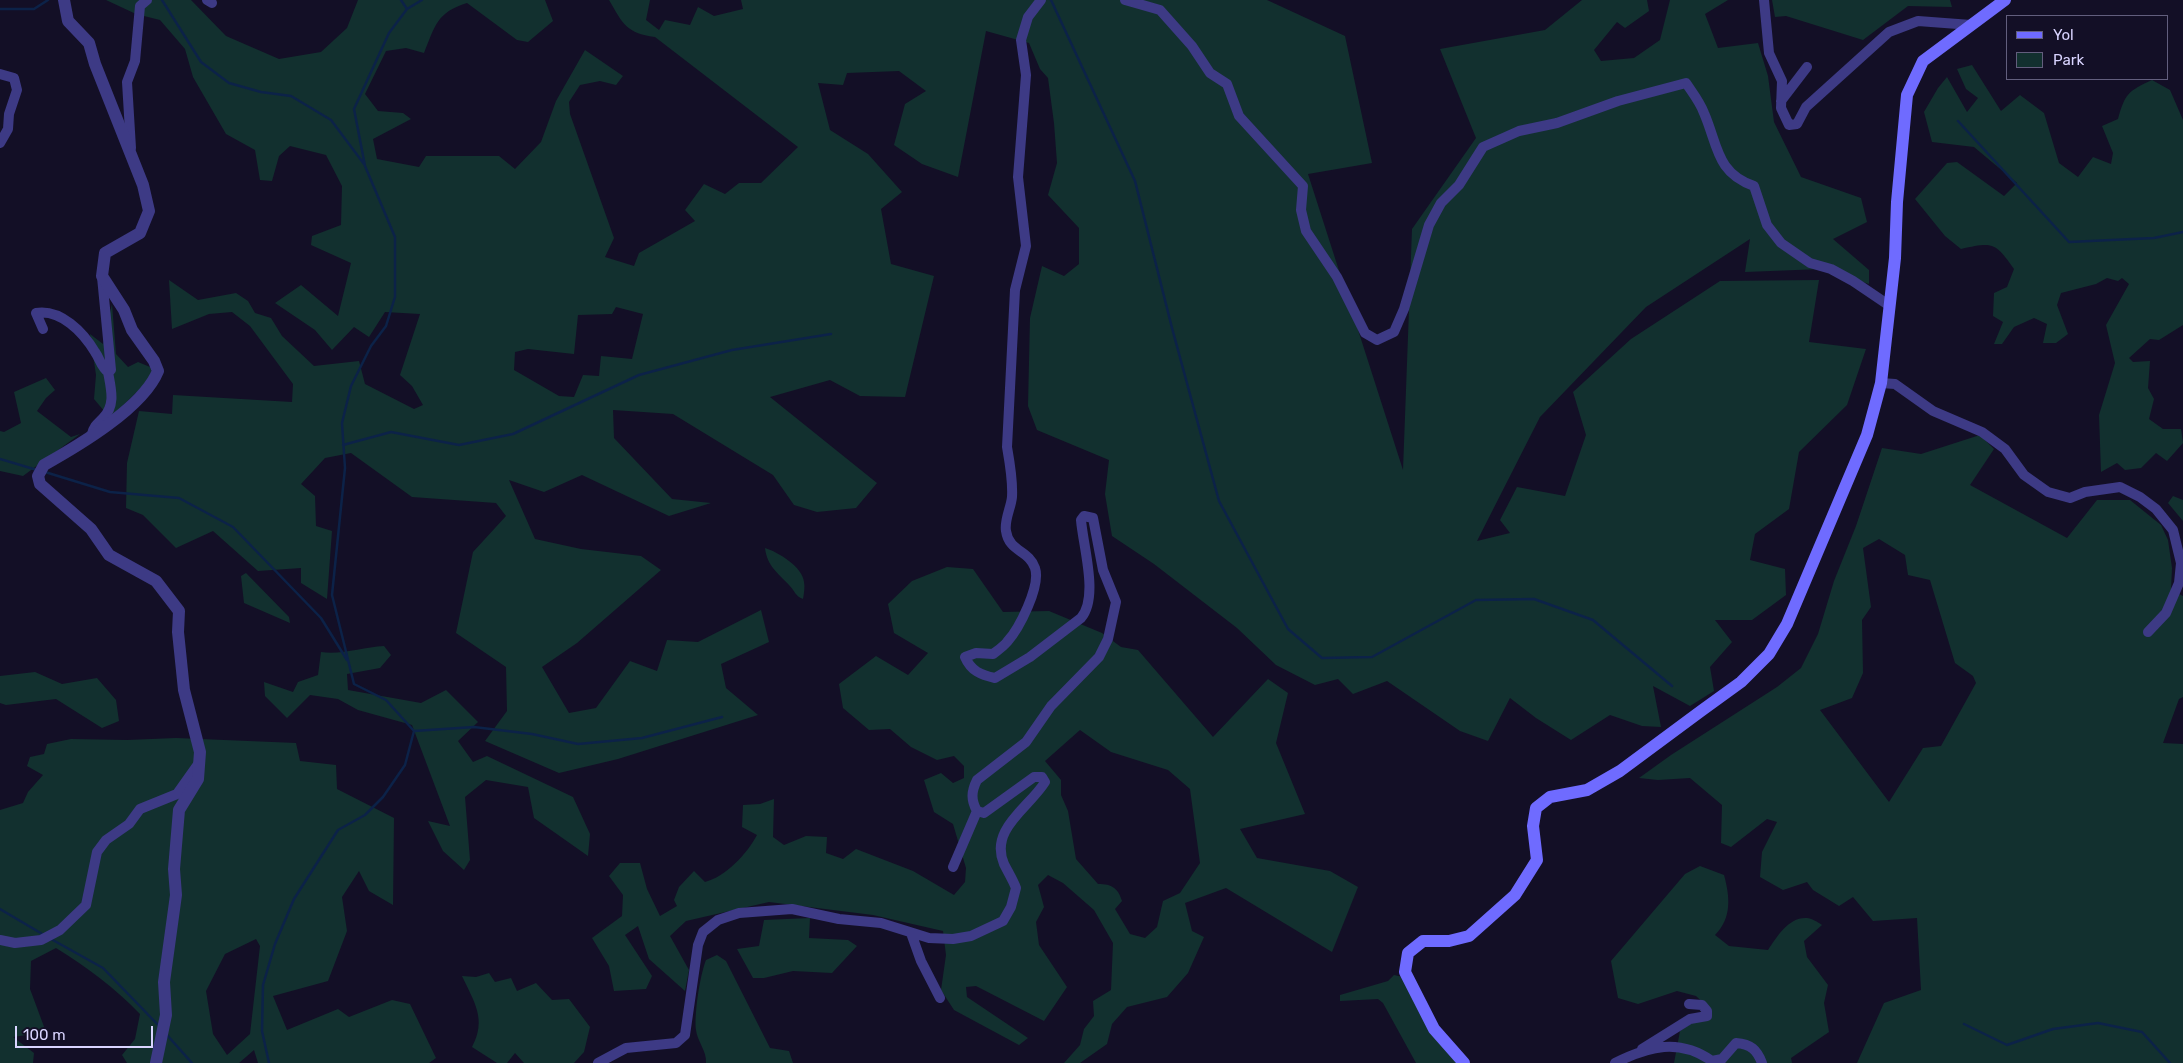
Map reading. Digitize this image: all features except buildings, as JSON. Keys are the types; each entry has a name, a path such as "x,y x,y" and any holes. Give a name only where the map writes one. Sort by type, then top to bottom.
{"main road":[{"path":"1464,1063 1434,1029 1405,972 1408,953 1423,941 1449,941 1469,936 1515,895 1537,860 1533,826 1536,808 1550,798 1587,790 1620,771 1741,682 1769,654 1787,624 1863,445 1881,383 1895,258 1897,202 1907,95 1923,61 2004,0"}],"street":[{"path":"64,0 68,21 89,43 94,64 143,185 149,211 140,233 105,254 102,276 112,362 111,370 108,372"},
{"path":"131,156 127,82 135,61 140,6 147,0"},
{"path":"598,1063 626,1048 676,1043 685,1035 698,945 703,932 718,920 739,913 792,909 838,919 881,923 929,938 953,939 971,936 1003,921 1011,908 1016,888 1004,864 1001,844 1003,832 1045,782 1042,777 1034,777 984,813 977,811 972,801 973,787 977,780 1026,742 1050,706 1099,657 1108,639 1116,602 1103,570 1094,518 1084,516 1081,520 1090,592 1088,610 1081,618 1030,657 995,678 982,676 969,665 965,656 976,653 993,654 1007,643 1017,630 1035,586 1035,568 1026,554 1013,548 1008,540 1005,527 1012,497 1011,471 1007,447 1015,290 1026,246 1018,177 1026,75 1022,40 1028,17 1041,0"},
{"path":"1125,0 1160,10 1192,46 1210,73 1227,84 1239,116 1303,186 1301,210 1306,231 1338,277 1365,332 1377,340 1394,332 1404,309 1429,226 1441,203 1459,185 1483,147 1519,130 1557,123 1618,101 1686,83 1704,112 1714,145 1727,170 1740,181 1754,186 1767,225 1780,243 1810,263 1832,269 1854,281 1890,306"},
{"path":"1764,0 1769,53 1782,81 1781,101 1785,119 1789,125 1797,124 1806,107 1889,32 1918,21 1972,25"},
{"path":"1781,101 1807,68"},
{"path":"0,74 14,78 18,90 4,121 8,129 0,143"},
{"path":"102,276 124,310 132,330 154,361 158,371 154,380 138,401 44,465 38,476 40,484 91,529 109,555 156,581 179,611 178,632 184,690 200,752 198,779 179,810 174,869 176,894 164,982 166,1015 156,1063"},
{"path":"43,329 36,313 46,312 72,325 81,333 108,372 113,398 109,411 94,427 92,434"},
{"path":"1881,383 1895,384 1934,411 1982,432 2005,449 2024,475 2048,492 2070,498 2085,492 2120,488 2140,496 2156,509 2173,530 2181,563 2179,582 2166,612 2148,632"},
{"path":"0,940 16,943 41,940 60,930 86,905 97,852 106,840 129,824 140,809 177,794 199,764"},
{"path":"953,867 977,811"},
{"path":"911,933 940,998"},
{"path":"1615,1063 1641,1050 1690,1019 1707,1016 1708,1011 1702,1006 1689,1004"},
{"path":"1641,1050 1680,1047 1696,1050 1712,1061 1722,1059 1736,1043 1745,1044 1756,1050 1762,1063"}],"green space":[{"path":"106,0 191,0 226,36 279,59 321,52 347,28 358,0 545,0 553,21 528,42 517,40 467,3 449,11 438,21 424,53 406,48 386,51 365,94 378,111 403,113 411,119 373,139 377,159 419,167 426,156 499,156 515,169 541,142 556,101 585,50 623,76 616,85 600,81 580,85 569,102 570,114 614,238 605,257 634,266 639,253 695,221 685,210 704,184 725,194 739,183 761,183 798,147 655,37 631,30 622,21 609,0 650,0 646,20 659,30 665,20 690,25 698,7 714,16 743,9 741,0 1267,0 1345,36 1372,163 1308,174 1403,470 1412,229 1476,138 1440,49 1545,30 1582,0 1647,0 1649,11 1625,28 1617,22 1594,50 1601,61 1634,58 1660,40 1670,0 1728,0 1705,14 1718,48 1758,43 1768,76 1774,122 1801,177 1861,198 1867,222 1833,239 1869,270 1869,284 1822,269 1745,272 1750,239 1646,307 1540,417 1477,541 1510,533 1500,520 1517,487 1565,496 1586,435 1573,392 1631,339 1720,281 1819,280 1809,342 1866,349 1847,405 1799,452 1789,509 1755,534 1750,560 1785,569 1786,595 1752,620 1715,620 1732,642 1710,667 1714,691 1690,706 1653,686 1661,727 1642,726 1610,715 1571,740 1536,718 1510,698 1488,741 1460,731 1387,681 1353,694 1338,679 1315,685 1276,665 1237,628 1154,564 1112,536 1105,494 1109,460 1037,430 1028,406 1030,318 1042,266 1064,276 1079,264 1079,228 1048,195 1057,163 1054,123 1048,78 1040,69 1029,43 986,31 958,177 922,164 894,145 905,104 926,91 899,71 847,73 843,85 818,83 830,130 868,154 902,192 881,209 891,264 934,276 905,397 860,396 830,380 770,397 877,483 856,508 817,512 794,505 773,475 673,414 613,410 614,438 672,499 711,503 669,516 582,475 544,492 509,480 535,539 581,549 641,556 661,570 577,643 542,667 569,713 596,708 630,661 657,671 667,640 698,642 761,610 769,642 721,664 726,688 758,715 618,759 559,773 485,741 507,711 506,667 456,633 473,552 506,516 496,503 412,497 351,453 325,458 301,484 315,496 316,526 332,531 327,599 301,583 301,568 258,571 213,531 176,548 143,515 126,508 127,463 139,411 172,414 173,395 292,402 293,384 250,326 232,312 209,314 172,329 169,280 198,300 236,293 248,301 255,313 271,318 282,336 314,366 359,361 365,384 414,409 423,405 412,386 400,375 420,314 385,312 369,337 354,327 332,350 315,330 275,303 301,285 338,316 351,263 311,245 312,236 341,225 342,186 326,155 290,146 279,156 272,181 260,180 255,150 226,134 193,77 185,49 160,20 136,14","holes":["616,307 643,314 632,359 601,356 599,376 583,375 574,397 559,396 514,370 515,352 528,349 574,354 578,315 612,314"]},
{"path":"1772,0 1950,0 1952,7 1908,6 1863,40 1786,16 1775,17"},
{"path":"1972,65 2001,111 2020,95 2044,113 2059,163 2078,177 2093,157 2111,164 2113,153 2102,126 2118,119 2129,94 2152,80 2170,90 2183,120 2183,325 2159,340 2150,339 2129,358 2133,362 2150,361 2148,388 2154,399 2149,419 2163,429 2181,429 2183,443 2167,461 2156,453 2141,468 2125,470 2117,463 2101,472 2099,415 2115,363 2106,325 2129,284 2122,278 2118,281 2107,278 2096,284 2061,293 2057,305 2068,334 2056,343 2043,343 2047,324 2034,318 2014,327 2002,344 1994,344 2003,322 1993,316 1994,293 2007,287 2014,269 2002,253 1992,246 1980,245 1961,249 1945,236 1915,199 1947,163 1957,162 2004,196 2017,183 1974,147 1932,142 1924,112 1947,77 1967,112 1978,98 1966,89 1957,69"},
{"path":"112,304 116,354 128,367 138,362 150,367 152,372 149,380 110,418 94,399 96,375 90,334 103,344"},
{"path":"46,378 55,390 46,398 37,411 71,437 80,434 23,476 0,471 0,431 4,432 21,423 14,392"},
{"path":"1980,435 1994,449 1970,485 2067,538 2097,500 2130,500 2161,525 2168,540 2172,568 2171,590 2183,596 2183,697 2179,699 2163,743 2183,744 2183,1063 1857,1063 1884,1003 1921,990 1917,918 1873,921 1853,897 1839,906 1813,890 1807,882 1783,890 1760,877 1762,852 1777,822 1767,819 1731,847 1721,843 1722,805 1690,778 1658,780 1639,778 1671,755 1777,687 1801,668 1818,634 1834,581 1856,526 1882,448 1921,454","holes":["1879,539 1905,555 1908,575 1930,580 1955,663 1973,676 1976,683 1941,746 1923,748 1889,802 1820,710 1852,698 1863,673 1862,620 1871,607 1863,548"]},
{"path":"2173,496 2183,500 2183,521 2168,503"},
{"path":"765,548 789,561 803,576 803,599 797,595 774,569 768,560"},
{"path":"947,567 973,569 1003,612 1049,611 1102,633 1121,647 1138,650 1213,737 1268,679 1288,693 1276,743 1305,814 1240,829 1257,858 1330,871 1358,887 1332,952 1226,888 1185,903 1192,931 1204,937 1188,973 1167,997 1127,1007 1112,1024 1107,1044 1080,1063 1064,1063 1080,1045 1084,1029 1094,1016 1093,1001 1111,990 1113,943 1094,910 1063,883 1048,875 1038,885 1044,907 1036,922 1039,945 1067,987 1044,1021 976,986 966,987 967,997 1028,1038 1019,1045 954,1010 941,990 946,955 943,931 873,915 769,902 686,921 670,936 689,970 685,991 649,959 638,926 625,935 652,976 646,989 614,991 609,966 592,938 622,916 623,895 609,876 620,863 640,863 647,889 660,916 677,906 674,900 679,887 694,871 705,882 713,879 728,870 747,850 757,835 742,827 743,805 760,804 774,799 773,837 784,845 806,836 827,837 826,853 843,859 856,849 913,871 954,895 965,882 966,868 953,824 934,812 924,780 941,773 953,783 964,778 964,766 954,756 937,760 911,747 890,729 869,730 843,708 839,684 876,656 908,675 928,653 894,633 888,604 912,581","holes":["1080,730 1111,752 1168,770 1190,789 1200,863 1180,893 1163,901 1157,927 1145,938 1130,934 1115,909 1122,901 1119,893 1111,886 1098,884 1076,859 1068,811 1061,795 1061,780 1045,761"]},
{"path":"246,573 289,617 290,623 244,603 241,576"},
{"path":"384,646 391,655 380,668 347,674 348,690 421,703 446,690 478,722 458,741 473,762 487,756 573,797 590,834 588,856 534,818 528,787 486,780 465,797 470,860 464,870 443,851 428,821 450,826 412,725 358,710 338,699 310,695 287,718 265,696 264,682 293,692 298,682 318,675 321,652 329,653"},
{"path":"35,672 62,684 97,678 116,700 119,721 102,728 56,699 6,705 0,703 0,676"},
{"path":"176,738 296,743 300,761 336,765 337,789 394,818 393,905 369,891 359,871 342,897 347,931 328,981 273,996 287,1030 338,1009 349,1017 392,1000 410,1004 436,1058 429,1063 258,1063 254,1050 239,1063 127,1063 122,1055 135,1039 140,1014 100,978 56,948 31,961 30,989 46,1032 13,1037 34,1053 33,1063 0,1063 0,810 23,803 28,792 43,775 27,766 30,757 44,754 47,744 71,739 127,740","holes":["256,939 260,946 250,1034 227,1055 213,1034 206,991 225,954"]},
{"path":"1700,866 1724,875 1728,891 1727,914 1721,928 1715,935 1729,946 1768,950 1775,939 1794,921 1809,918 1822,925 1804,941 1807,957 1828,985 1824,1003 1829,1032 1791,1058 1792,1063 1674,1063 1680,1031 1711,1010 1696,996 1677,991 1638,1004 1618,998 1611,961 1685,874"},
{"path":"810,918 809,938 848,940 857,946 832,973 793,971 764,978 753,978 737,949 759,946 764,920"},
{"path":"717,955 726,961 770,1048 789,1051 793,1063 706,1063 705,1054 696,1030 698,995 706,960"},
{"path":"489,973 495,982 511,978 517,991 536,983 552,1000 569,999 590,1027 584,1052 574,1063 524,1063 515,1053 507,1063 497,1063 472,1047 479,1019 462,976 476,977"},
{"path":"1394,975 1403,977 1458,1063 1416,1063 1383,1003 1378,999 1340,1001 1340,995 1388,981"}],"waterway":[{"path":"0,9 34,9 48,0"},
{"path":"162,0 201,62 229,83 261,92 291,96 331,120 364,164"},
{"path":"401,0 407,9"},
{"path":"269,1063 262,1031 263,985 275,944 294,899 338,830 365,815 383,797 405,765 414,731 386,700 354,684 332,595 345,468 342,423 351,386 371,346 386,326 395,297 395,237 365,166 354,109 389,33 407,9 422,0"},
{"path":"1051,0 1135,181 1172,328 1219,501 1288,629 1322,658 1372,657 1476,600 1534,599 1593,620 1672,686"},
{"path":"1958,121 2069,242 2154,238 2183,232"},
{"path":"343,445 391,432 459,445 513,434 639,375 732,350 831,334"},
{"path":"0,459 37,470"},
{"path":"45,472 110,492 179,498 233,527 321,618 347,660"},
{"path":"414,731 474,727 532,734 578,744 642,738 722,717"},
{"path":"0,909 44,935"},
{"path":"51,939 103,968 160,1027"},
{"path":"1964,1024 2007,1045 2053,1029 2098,1023 2142,1032 2170,1063"},
{"path":"167,1035 192,1063"}]}
